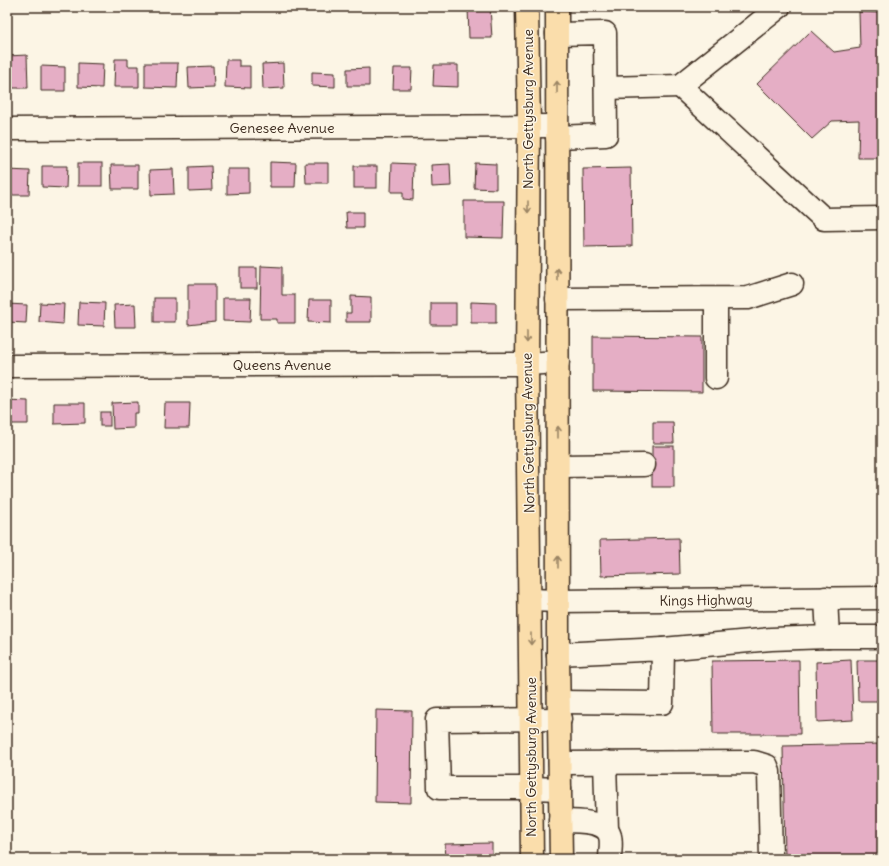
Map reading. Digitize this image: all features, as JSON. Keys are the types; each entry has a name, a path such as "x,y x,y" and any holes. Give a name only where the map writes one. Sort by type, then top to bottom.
{"main road":[{"name":"North Gettysburg Avenue","path":"527,7 529,126 527,364 532,859"},
{"name":"North Gettysburg Avenue","path":"557,7 558,654 561,859"},
{"path":"531,762 560,762"},
{"path":"532,820 560,821"}],"street":[{"path":"557,34 606,33 606,88 680,86 779,7"},
{"path":"680,86 824,219 882,218"},
{"name":"Genesee Avenue","path":"7,129 529,126 557,131 606,135 606,88"},
{"path":"558,299 748,298 792,284"},
{"path":"716,299 716,378"},
{"name":"Queens Avenue","path":"7,366 527,364 558,362"},
{"path":"558,466 644,465"},
{"path":"826,598 828,637"},
{"name":"Kings Highway","path":"530,600 882,598"},
{"path":"558,654 663,649 771,639 882,637"},
{"path":"560,789 439,788 437,720 531,718 559,711 662,703 663,649"},
{"path":"560,762 754,762 767,766 769,772 771,859"},
{"path":"606,762 607,830 610,836 610,859"},
{"path":"560,821 591,823 607,830"}],"building":[{"path":"468,7 490,7 492,38 469,38"},
{"path":"859,12 882,13 882,135 880,158 858,158 859,120 832,121 812,139 757,84 811,31 834,52 860,48"},
{"path":"27,55 28,88 7,88 7,56"},
{"path":"115,59 128,59 128,66 139,66 139,87 114,87"},
{"path":"226,60 239,60 239,66 250,66 250,88 225,87"},
{"path":"78,63 103,64 102,88 78,87"},
{"path":"145,63 178,63 177,88 145,87"},
{"path":"283,63 284,88 263,89 262,64"},
{"path":"434,65 458,65 458,87 433,86"},
{"path":"41,66 65,67 65,91 41,91"},
{"path":"213,66 214,87 189,88 188,67"},
{"path":"369,68 369,86 347,86 347,69"},
{"path":"394,68 412,68 411,89 393,89"},
{"path":"312,72 335,73 335,87 312,86"},
{"path":"270,162 296,163 295,187 270,187"},
{"path":"78,163 102,163 102,186 78,186"},
{"path":"305,163 328,163 328,183 306,183"},
{"path":"392,163 414,164 413,200 403,199 403,192 391,192"},
{"path":"475,163 496,164 496,189 474,188"},
{"path":"450,164 451,186 432,187 431,165"},
{"path":"111,165 138,165 138,189 112,189"},
{"path":"42,166 67,166 66,188 42,187"},
{"path":"211,166 212,190 189,191 189,167"},
{"path":"354,166 377,166 377,188 354,188"},
{"path":"631,168 632,246 584,247 583,169"},
{"path":"173,169 174,194 151,195 150,170"},
{"path":"227,169 249,169 249,193 227,194"},
{"path":"7,170 30,171 29,195 7,195"},
{"path":"464,201 504,201 503,238 464,237"},
{"path":"346,212 363,212 363,228 347,228"},
{"path":"261,266 282,267 282,295 295,295 295,323 277,323 277,319 260,319"},
{"path":"240,268 257,268 257,288 240,288"},
{"path":"188,284 215,284 215,322 188,325"},
{"path":"351,296 371,297 371,322 346,322 346,313 351,313"},
{"path":"154,298 175,298 175,322 154,322"},
{"path":"223,298 251,298 250,322 223,321"},
{"path":"309,300 331,300 331,323 308,322"},
{"path":"79,302 105,303 104,326 78,325"},
{"path":"471,302 496,303 496,323 471,323"},
{"path":"40,303 64,304 63,324 39,322"},
{"path":"431,303 456,303 456,325 431,325"},
{"path":"7,304 27,305 26,323 7,322"},
{"path":"135,304 136,327 115,327 114,305"},
{"path":"593,336 702,337 702,392 593,391"},
{"path":"7,400 28,401 28,424 7,424"},
{"path":"138,402 138,413 134,413 134,428 113,429 112,403"},
{"path":"54,403 85,403 85,423 54,424"},
{"path":"165,403 190,403 189,428 164,428"},
{"path":"100,412 110,412 110,426 100,426"},
{"path":"653,422 673,422 674,443 653,443"},
{"path":"652,446 674,446 674,487 652,487"},
{"path":"679,538 680,574 601,576 600,540"},
{"path":"799,660 800,734 713,734 712,661"},
{"path":"851,660 853,720 817,722 816,662"},
{"path":"857,660 882,660 882,701 858,701"},
{"path":"376,710 412,711 411,803 375,802"},
{"path":"882,744 882,859 785,859 783,746"},
{"path":"492,843 492,859 446,859 445,844"}]}
